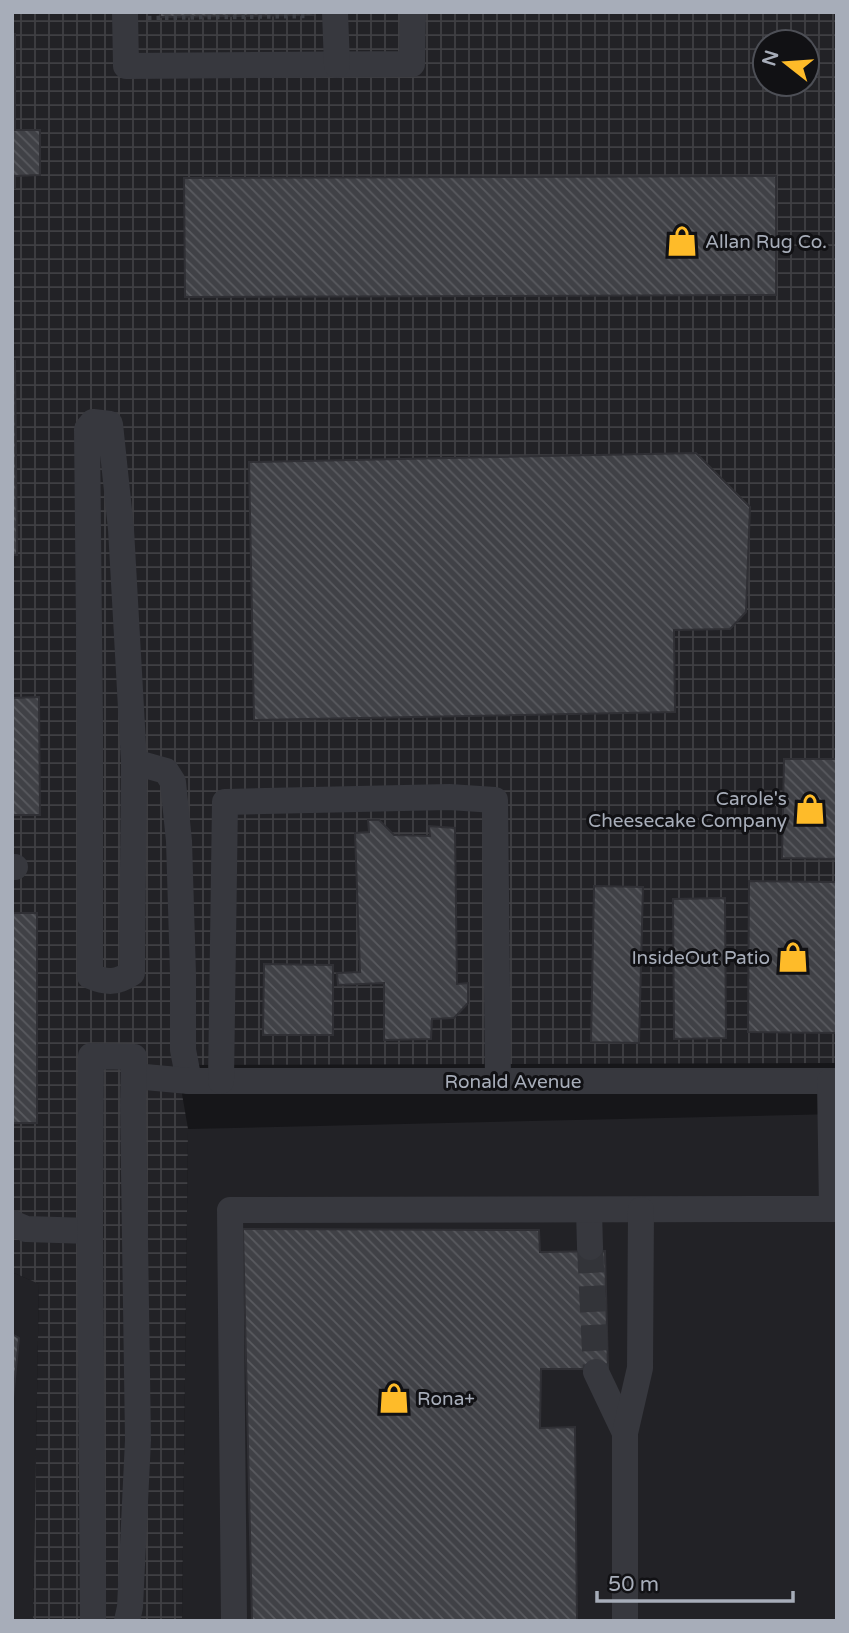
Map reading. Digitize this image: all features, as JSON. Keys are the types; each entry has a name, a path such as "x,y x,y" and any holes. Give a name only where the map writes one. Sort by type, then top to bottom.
{"street":[{"path":"335,12 337,65"},
{"path":"134,15 126,66 337,65 412,64 413,12"},
{"path":"93,422 110,424 121,529 134,762 132,972 122,979 103,982 90,976 87,429 93,422"},
{"path":"134,762 166,771 173,782 179,841 183,1050 189,1082"},
{"path":"221,1082 225,802 449,797 495,800 498,1081"},
{"path":"93,1621 91,1056 134,1056 138,1440 130,1608 127,1621"},
{"name":"Ronald Avenue","path":"134,1076 189,1082 834,1081"},
{"path":"234,1621 230,1210 834,1209 834,1081"},
{"path":"589,1210 590,1247"},
{"path":"625,1621 625,1433 640,1368 641,1210"},
{"path":"12,1223 26,1229 90,1231"},
{"path":"596,1372 625,1433"}],"path":[{"path":"134,15 308,16 308,12"}],"shaded area":[{"path":"12,12 837,12 837,1063 177,1065 188,1129 182,1621 33,1621 39,1284 12,1272"},
{"path":"837,1114 837,1621 182,1621 188,1129"},
{"path":"12,1272 39,1284 33,1621 12,1621"}],"building":[{"path":"160,12 313,12 313,15 160,17"},
{"path":"12,34 15,34 15,130 40,130 40,175 15,176 15,188 12,188"},
{"path":"776,176 776,295 185,297 184,178"},
{"path":"12,361 15,361 17,555 12,555"},
{"path":"696,453 750,507 746,612 730,629 674,630 675,712 254,720 249,462"},
{"path":"39,697 40,815 12,815 12,698"},
{"name":"Carole's Cheesecake Company","path":"784,759 837,759 837,859 782,858"},
{"path":"368,820 379,820 394,835 430,836 429,826 455,828 457,984 468,983 468,1003 454,1018 432,1019 431,1039 384,1040 384,983 338,985 337,973 360,972 355,833 369,832"},
{"name":"InsideOut Patio","path":"749,881 837,882 837,1033 748,1032"},
{"path":"594,886 643,887 639,1043 591,1042"},
{"path":"725,898 726,1038 674,1039 673,899"},
{"path":"12,913 37,913 37,1123 12,1123"},
{"path":"264,964 333,965 333,1035 263,1035"},
{"name":"Rona+","path":"243,1229 539,1230 540,1252 605,1251 608,1369 541,1369 540,1428 575,1427 577,1621 252,1621"},
{"path":"12,1334 19,1338 12,1409"}],"tunnel":[{"path":"590,1247 596,1372"}],"place":[{"name":"Allan Rug Co.","path":"682,241"},
{"name":"Carole's Cheesecake Company","path":"810,809"},
{"name":"InsideOut Patio","path":"793,957"},
{"name":"Rona+","path":"394,1398"}]}
